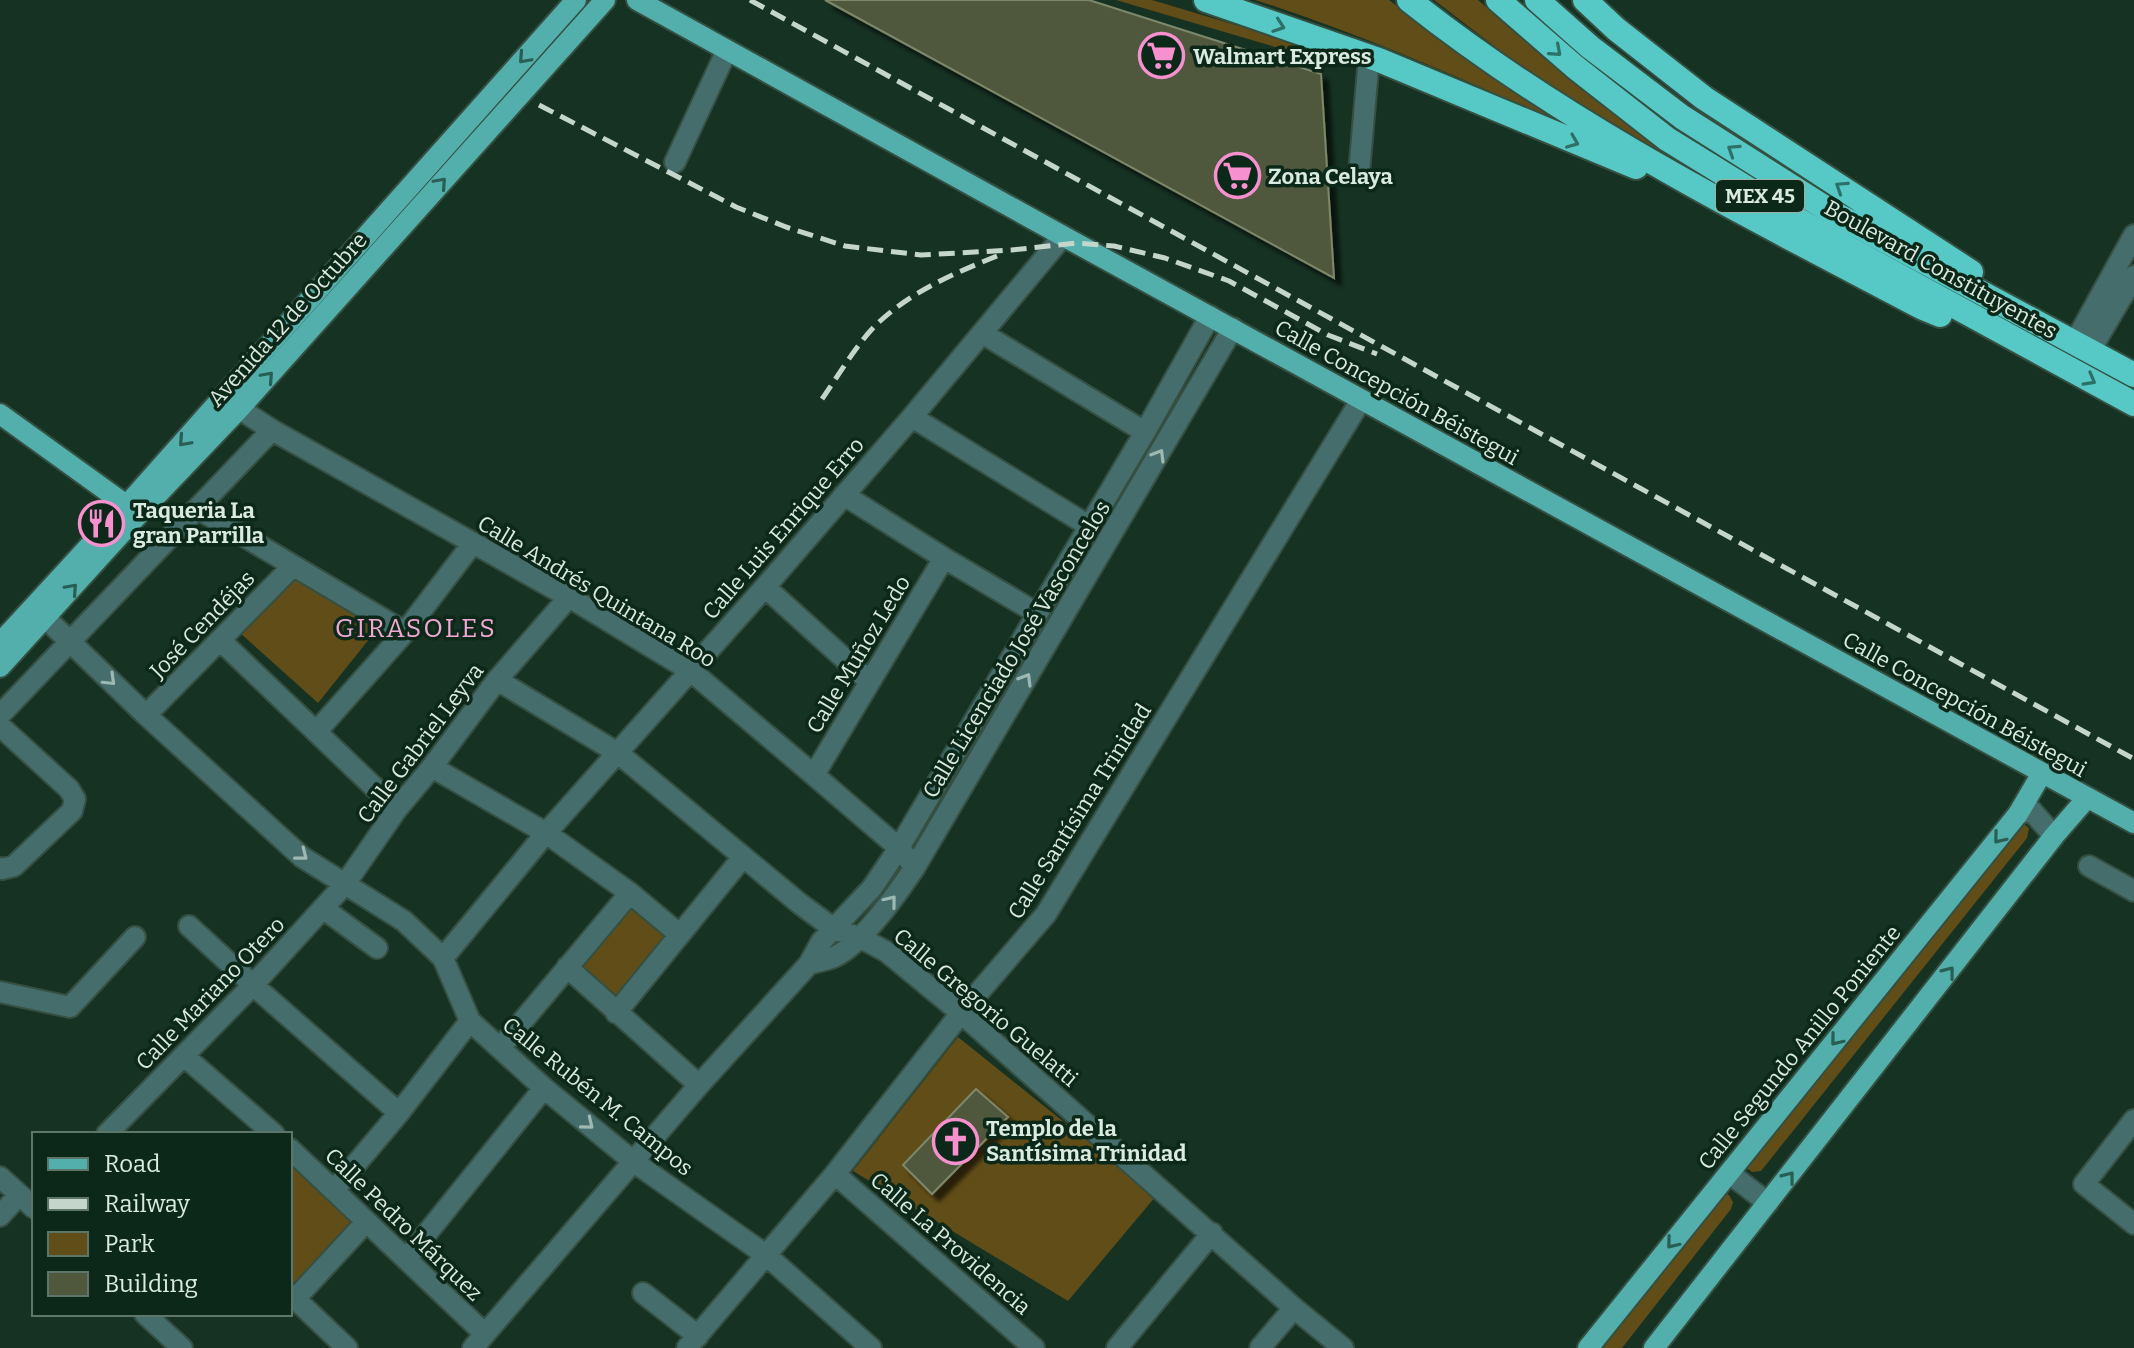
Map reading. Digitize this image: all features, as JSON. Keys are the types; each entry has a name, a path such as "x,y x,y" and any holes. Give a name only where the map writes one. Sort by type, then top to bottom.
{"highway":[{"path":"1206,0 1369,57 1733,207"},
{"name":"Boulevard Constituyentes","path":"1498,0 1575,67 1667,139 1815,230 2134,404"},
{"name":"Boulevard Constituyentes","path":"1537,0 1590,47 1682,117 1830,211 2134,375"},
{"path":"1585,0 1616,29 1704,98 2078,344"},
{"path":"1418,7 1560,107 1733,207 1923,308 2047,357"}],"main road":[{"name":"Avenida 12 de Octubre","path":"231,404 576,0"},
{"name":"Avenida 12 de Octubre","path":"0,667 40,612 605,0"},
{"name":"Calle Concepción Béistegui","path":"643,2 2134,823"},
{"path":"0,414 133,510"},
{"name":"Avenida 12 de Octubre","path":"0,643 40,612"},
{"name":"Calle Segundo Anillo Poniente","path":"1588,1348 2018,814 2042,773"},
{"path":"1654,1348 2054,836 2087,798"}],"street":[{"path":"675,162 727,50"},
{"path":"1359,173 1369,57"},
{"path":"2078,344 2134,235"},
{"name":"Calle Luis Enrique Erro","path":"443,958 546,833 912,417 1063,236"},
{"path":"2078,344 2134,276"},
{"name":"Calle Licenciado José Vasconcelos","path":"479,1341 699,1085 809,964 821,942 872,888 899,848 1145,432 1210,316"},
{"name":"Calle Licenciado José Vasconcelos","path":"809,964 836,956 859,937 892,901 915,867 1233,328"},
{"path":"982,333 1145,432"},
{"name":"Calle Santísima Trinidad","path":"693,1342 835,1174 961,1013 1046,914 1361,400"},
{"name":"Calle Andrés Quintana Roo","path":"231,404 569,597 691,671 899,848 915,867"},
{"path":"912,417 1089,526"},
{"path":"0,715 272,430"},
{"path":"844,495 1037,613"},
{"path":"198,509 405,632"},
{"path":"317,731 405,632 473,543"},
{"name":"Calle Muñoz Ledo","path":"814,775 944,558"},
{"name":"José Cendéjas","path":"146,715 292,567"},
{"path":"765,587 869,681"},
{"name":"Calle Gabriel Leyva","path":"345,884 397,809 497,680 569,597"},
{"name":"Calle Rubén M. Campos","path":"40,612 146,715 302,857 404,921 443,958 470,1021 544,1088 634,1162 766,1255 871,1348"},
{"path":"221,641 397,809"},
{"name":"Calle Gregorio Guelatti","path":"497,680 618,753 834,929 859,937 887,952 961,1013 1343,1348"},
{"path":"0,726 69,789 75,799 72,811 14,866 0,868"},
{"path":"432,767 546,833 630,893 679,934"},
{"path":"2018,814 2031,810 2054,836"},
{"path":"616,1013 743,857"},
{"path":"2089,866 2134,891"},
{"name":"Calle Mariano Otero","path":"109,1132 253,985 345,884"},
{"path":"500,1048 630,893"},
{"path":"324,909 377,948"},
{"path":"189,926 399,1113"},
{"path":"0,992 70,1007 135,937"},
{"path":"567,967 699,1085"},
{"path":"334,1190 470,1021"},
{"path":"184,1056 261,1130"},
{"path":"407,1258 544,1088"},
{"path":"2134,1120 2084,1184 2134,1224"},
{"name":"Calle Pedro Márquez","path":"292,1151 407,1258 479,1341"},
{"path":"1729,1173 1768,1203"},
{"name":"Calle La Providencia","path":"835,1174 1034,1348"},
{"path":"0,1177 30,1205 0,1216"},
{"path":"347,1348 292,1296 366,1222"},
{"path":"1117,1348 1212,1233"},
{"path":"643,1293 693,1342"},
{"path":"1260,1348 1294,1308"},
{"path":"147,1316 182,1348"}],"green space":[{"path":"1116,0 1152,0 1331,49 1326,62"},
{"path":"1255,0 1389,0 1575,130 1377,44"},
{"path":"1434,0 1478,0 1545,58 1608,106 1756,207 1681,170 1537,79"},
{"path":"290,576 378,628 318,703 239,632"},
{"path":"2021,822 2029,828 2027,838 1761,1171 1752,1172 1745,1167"},
{"path":"632,898 672,931 613,1007 574,966"},
{"path":"958,1037 1156,1196 1068,1301 853,1171"},
{"path":"292,1162 357,1224 292,1288"},
{"path":"1722,1192 1729,1195 1733,1202 1731,1209 1622,1348 1595,1348"}],"building":[{"name":"Zona Celaya","path":"825,0 1089,0 1321,74 1334,278"},
{"name":"Templo de la Santísima Trinidad","path":"976,1089 1008,1117 932,1194 903,1165"}],"railway":[{"path":"750,0 2134,759"},
{"path":"539,105 736,207 845,246 921,255 1076,243 1114,246 1165,258 1229,281 1328,335 1377,354"},
{"path":"822,399 863,340 891,312 934,284 997,256"}],"place":[{"name":"Walmart Express","path":"1162,56"},
{"name":"Zona Celaya","path":"1237,176"},
{"name":"Taqueria La gran Parrilla","path":"102,523"},
{"name":"Templo de la Santísima Trinidad","path":"955,1141"}],"district":[{"name":"GIRASOLES","path":"416,628"}]}
